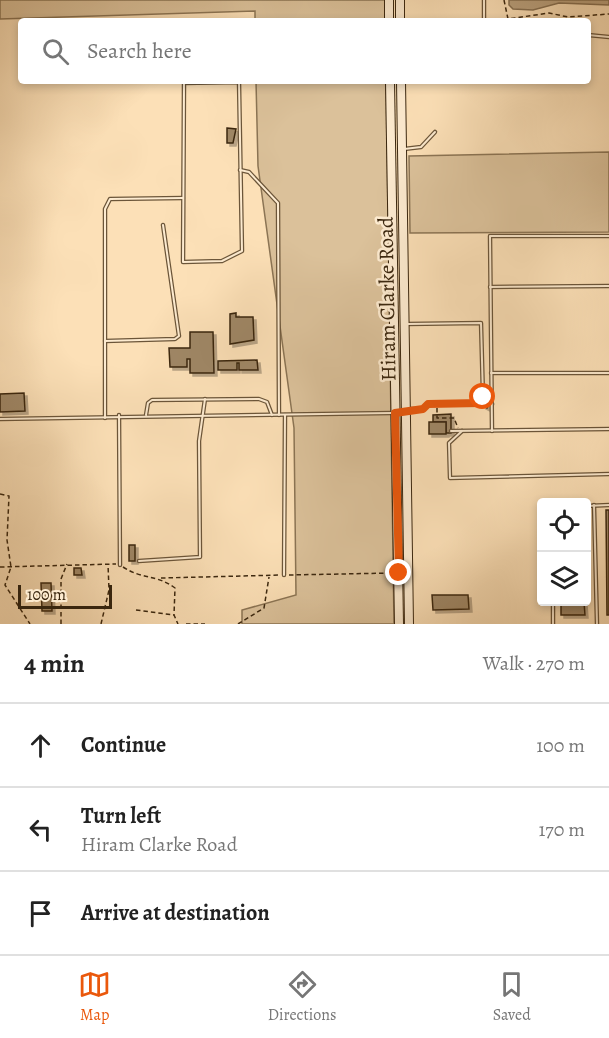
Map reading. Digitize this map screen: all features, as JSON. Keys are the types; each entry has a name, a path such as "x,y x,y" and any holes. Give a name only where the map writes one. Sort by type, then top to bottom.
{"main road":[{"path":"389,0 389,18"},
{"path":"400,0 400,18"},
{"name":"Hiram Clarke Road","path":"390,84 399,624"},
{"name":"Hiram Clarke Road","path":"401,84 410,624"},
{"path":"391,151 402,151"},
{"path":"393,238 404,238"},
{"path":"394,326 405,324"},
{"path":"395,413 407,409"},
{"path":"397,512 407,511"}],"lane":[{"path":"484,0 484,18"},
{"path":"591,35 609,37"},
{"path":"184,84 183,262 222,261 242,251 239,84"},
{"path":"402,151 409,147 422,147 435,132"},
{"path":"240,170 249,172 278,203 279,415"},
{"path":"105,418 105,209 110,199 183,198"},
{"path":"105,341 175,339 179,336 163,225"},
{"path":"492,431 490,236 609,236"},
{"path":"490,287 609,286"},
{"path":"405,324 481,323 483,397 480,403 428,404 423,409 407,409"},
{"path":"491,374 609,373"},
{"path":"139,561 200,557 199,441 205,399"},
{"path":"146,415 148,403 152,400 263,399 267,402 272,415"},
{"path":"0,419 105,418 119,415 395,413"},
{"path":"119,415 120,565"},
{"path":"284,575 285,415"},
{"path":"451,431 609,429"},
{"path":"460,431 449,443 450,478 609,474"},
{"path":"591,505 609,505"},
{"path":"594,505 597,624"},
{"path":"553,606 553,624"}],"path":[{"path":"504,0 507,18"},
{"path":"521,18 549,14 568,16 609,14"},
{"path":"437,404 438,418 454,418 460,431"},
{"path":"448,418 448,431 451,431"},
{"path":"0,494 9,496 8,540 11,567 5,585 30,624"},
{"path":"61,624 61,579 67,563"},
{"path":"0,567 67,563 108,564 120,565 139,577 161,578 175,588 174,615 177,624"},
{"path":"101,624 109,590 108,564"},
{"path":"238,624 264,608 269,575"},
{"path":"136,610 174,615"},
{"path":"186,624 205,624"}],"shaded area":[{"path":"0,0 385,0 385,18 255,18 255,11 0,19"},
{"path":"509,0 609,0 609,5 559,3 533,10 513,9 509,5"},
{"path":"256,84 386,84 394,624 242,624 242,610 296,595 294,428 258,166"},
{"path":"609,152 609,232 410,233 409,156"}],"building":[{"path":"227,128 236,129 233,143 227,143"},
{"path":"236,313 236,317 253,317 254,340 230,344 230,314"},
{"path":"190,332 213,332 214,373 190,373 190,359 187,359 187,367 170,367 169,348 190,348"},
{"path":"257,360 258,370 239,370 239,363 237,363 237,370 218,370 218,361"},
{"path":"24,393 25,411 0,412 0,394"},
{"path":"487,399 491,401 487,408 483,406"},
{"path":"451,414 451,433 446,433 446,422 433,422 433,415"},
{"path":"429,422 446,422 446,434 429,434"},
{"path":"606,510 609,510 609,615 607,615"},
{"path":"129,545 135,545 135,561 129,561"},
{"path":"74,568 81,568 82,575 74,575"},
{"path":"41,583 51,583 52,611 42,611"},
{"path":"432,595 468,595 469,609 433,610"},
{"path":"561,606 584,606 585,615 561,615"}],"route":[{"path":"399,573 395,413 407,409 423,409 428,404 480,403 483,397"}]}
